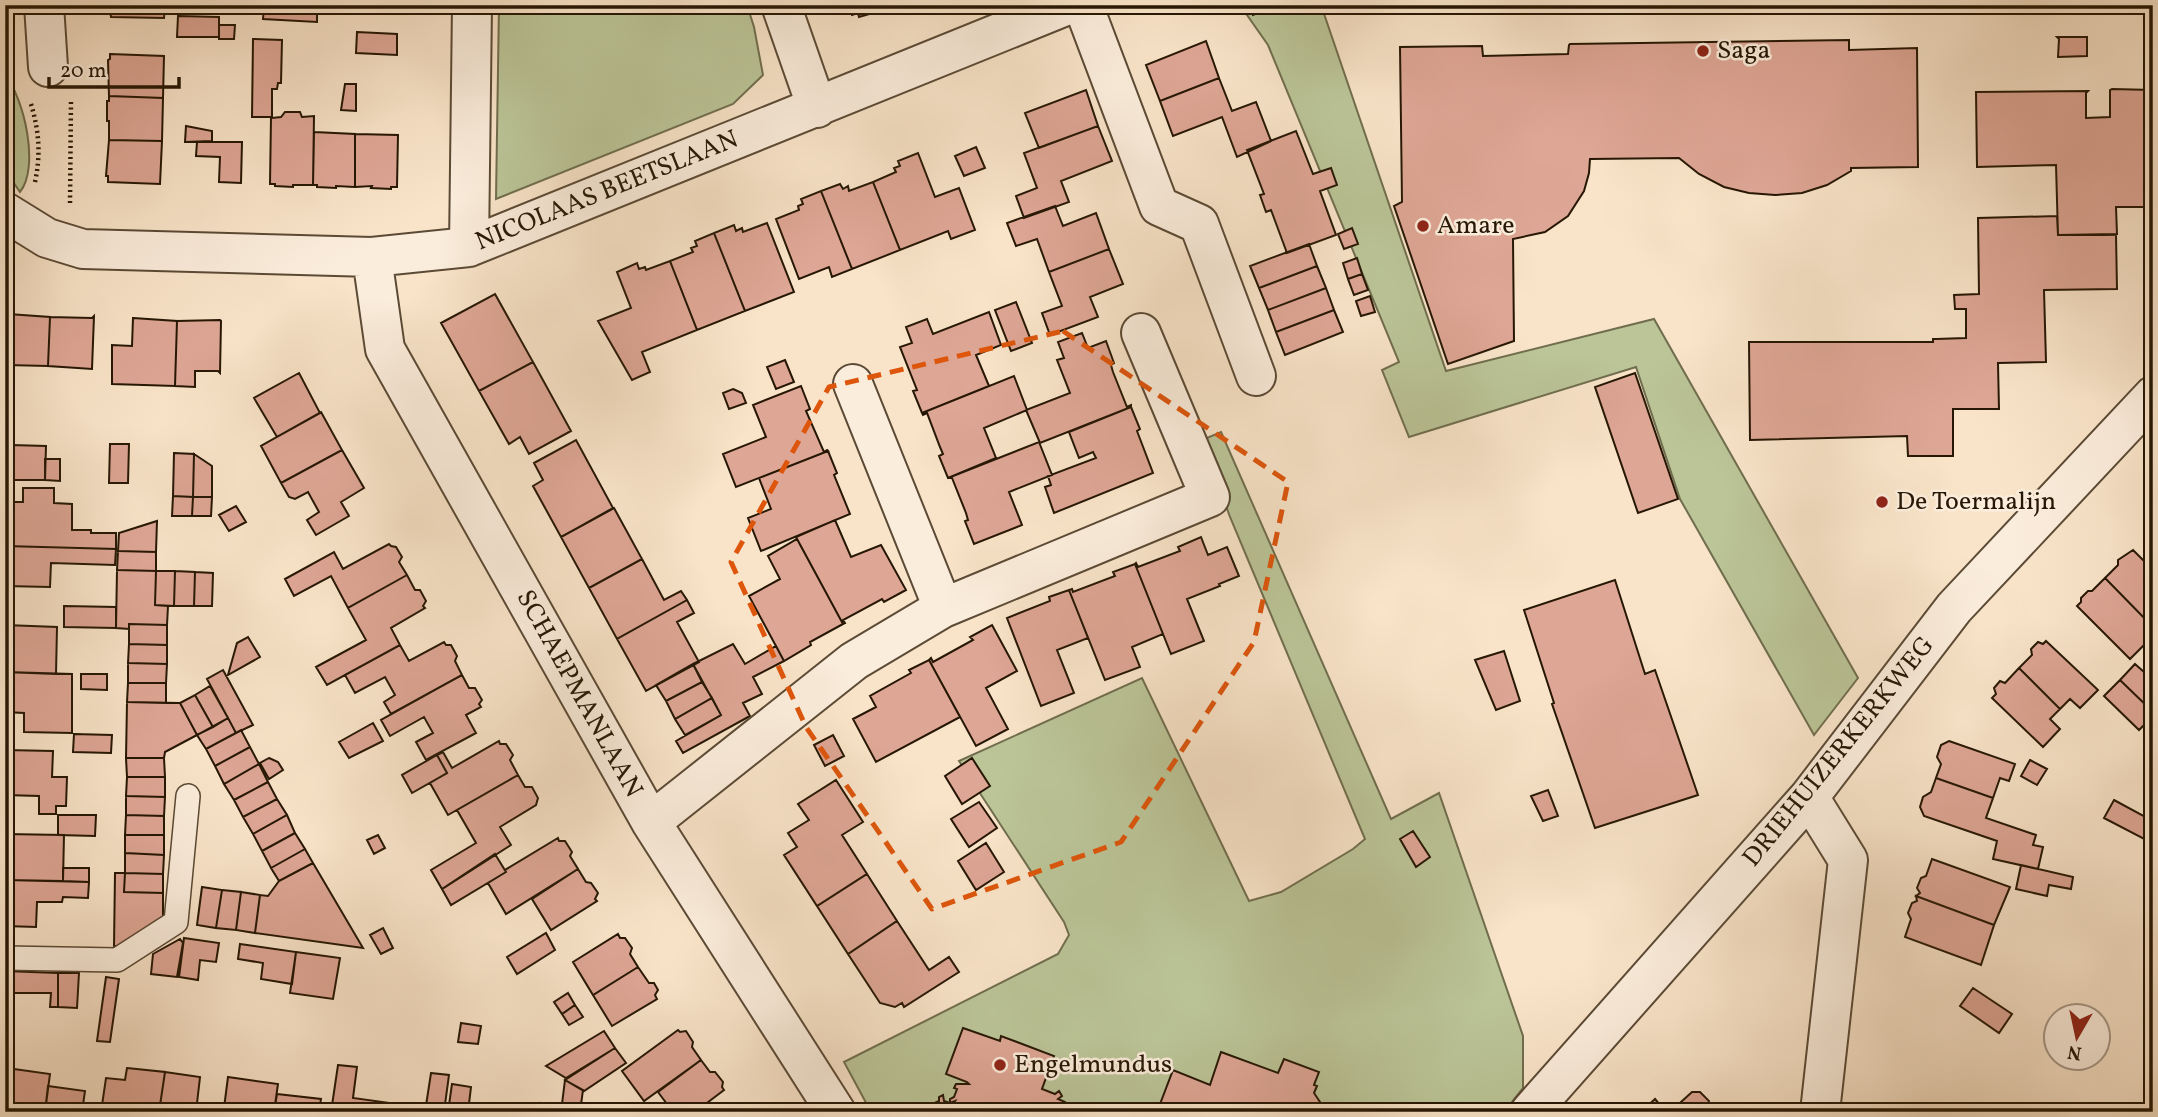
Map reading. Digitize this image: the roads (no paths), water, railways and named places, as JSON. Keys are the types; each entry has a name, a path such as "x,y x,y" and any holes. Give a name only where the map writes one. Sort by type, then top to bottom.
{"street":[{"path":"38,82 44,5"},
{"path":"469,247 472,5"},
{"path":"781,5 817,107"},
{"name":"NICOLAAS BEETSLAAN","path":"13,217 47,238 83,249 372,257 469,247 1068,5"},
{"path":"1083,5 1159,206 1199,224 1256,376"},
{"name":"SCHAEPMANLAAN","path":"372,257 385,349 651,822 835,1112"},
{"path":"651,822 854,661 943,608 1210,497 1140,333"},
{"path":"853,384 943,608"},
{"name":"DRIEHUIZERKERKWEG","path":"1530,1112 1809,797 1954,608 2153,396"},
{"path":"1809,797 1848,860 1820,1112"}],"lane":[{"path":"5,958 117,960 176,922 188,796"}],"place":[{"name":"Saga","path":"1703,51"},
{"name":"Amare","path":"1423,226"},
{"name":"De Toermalijn","path":"1882,502"},
{"name":"Engelmundus","path":"1000,1065"}]}
